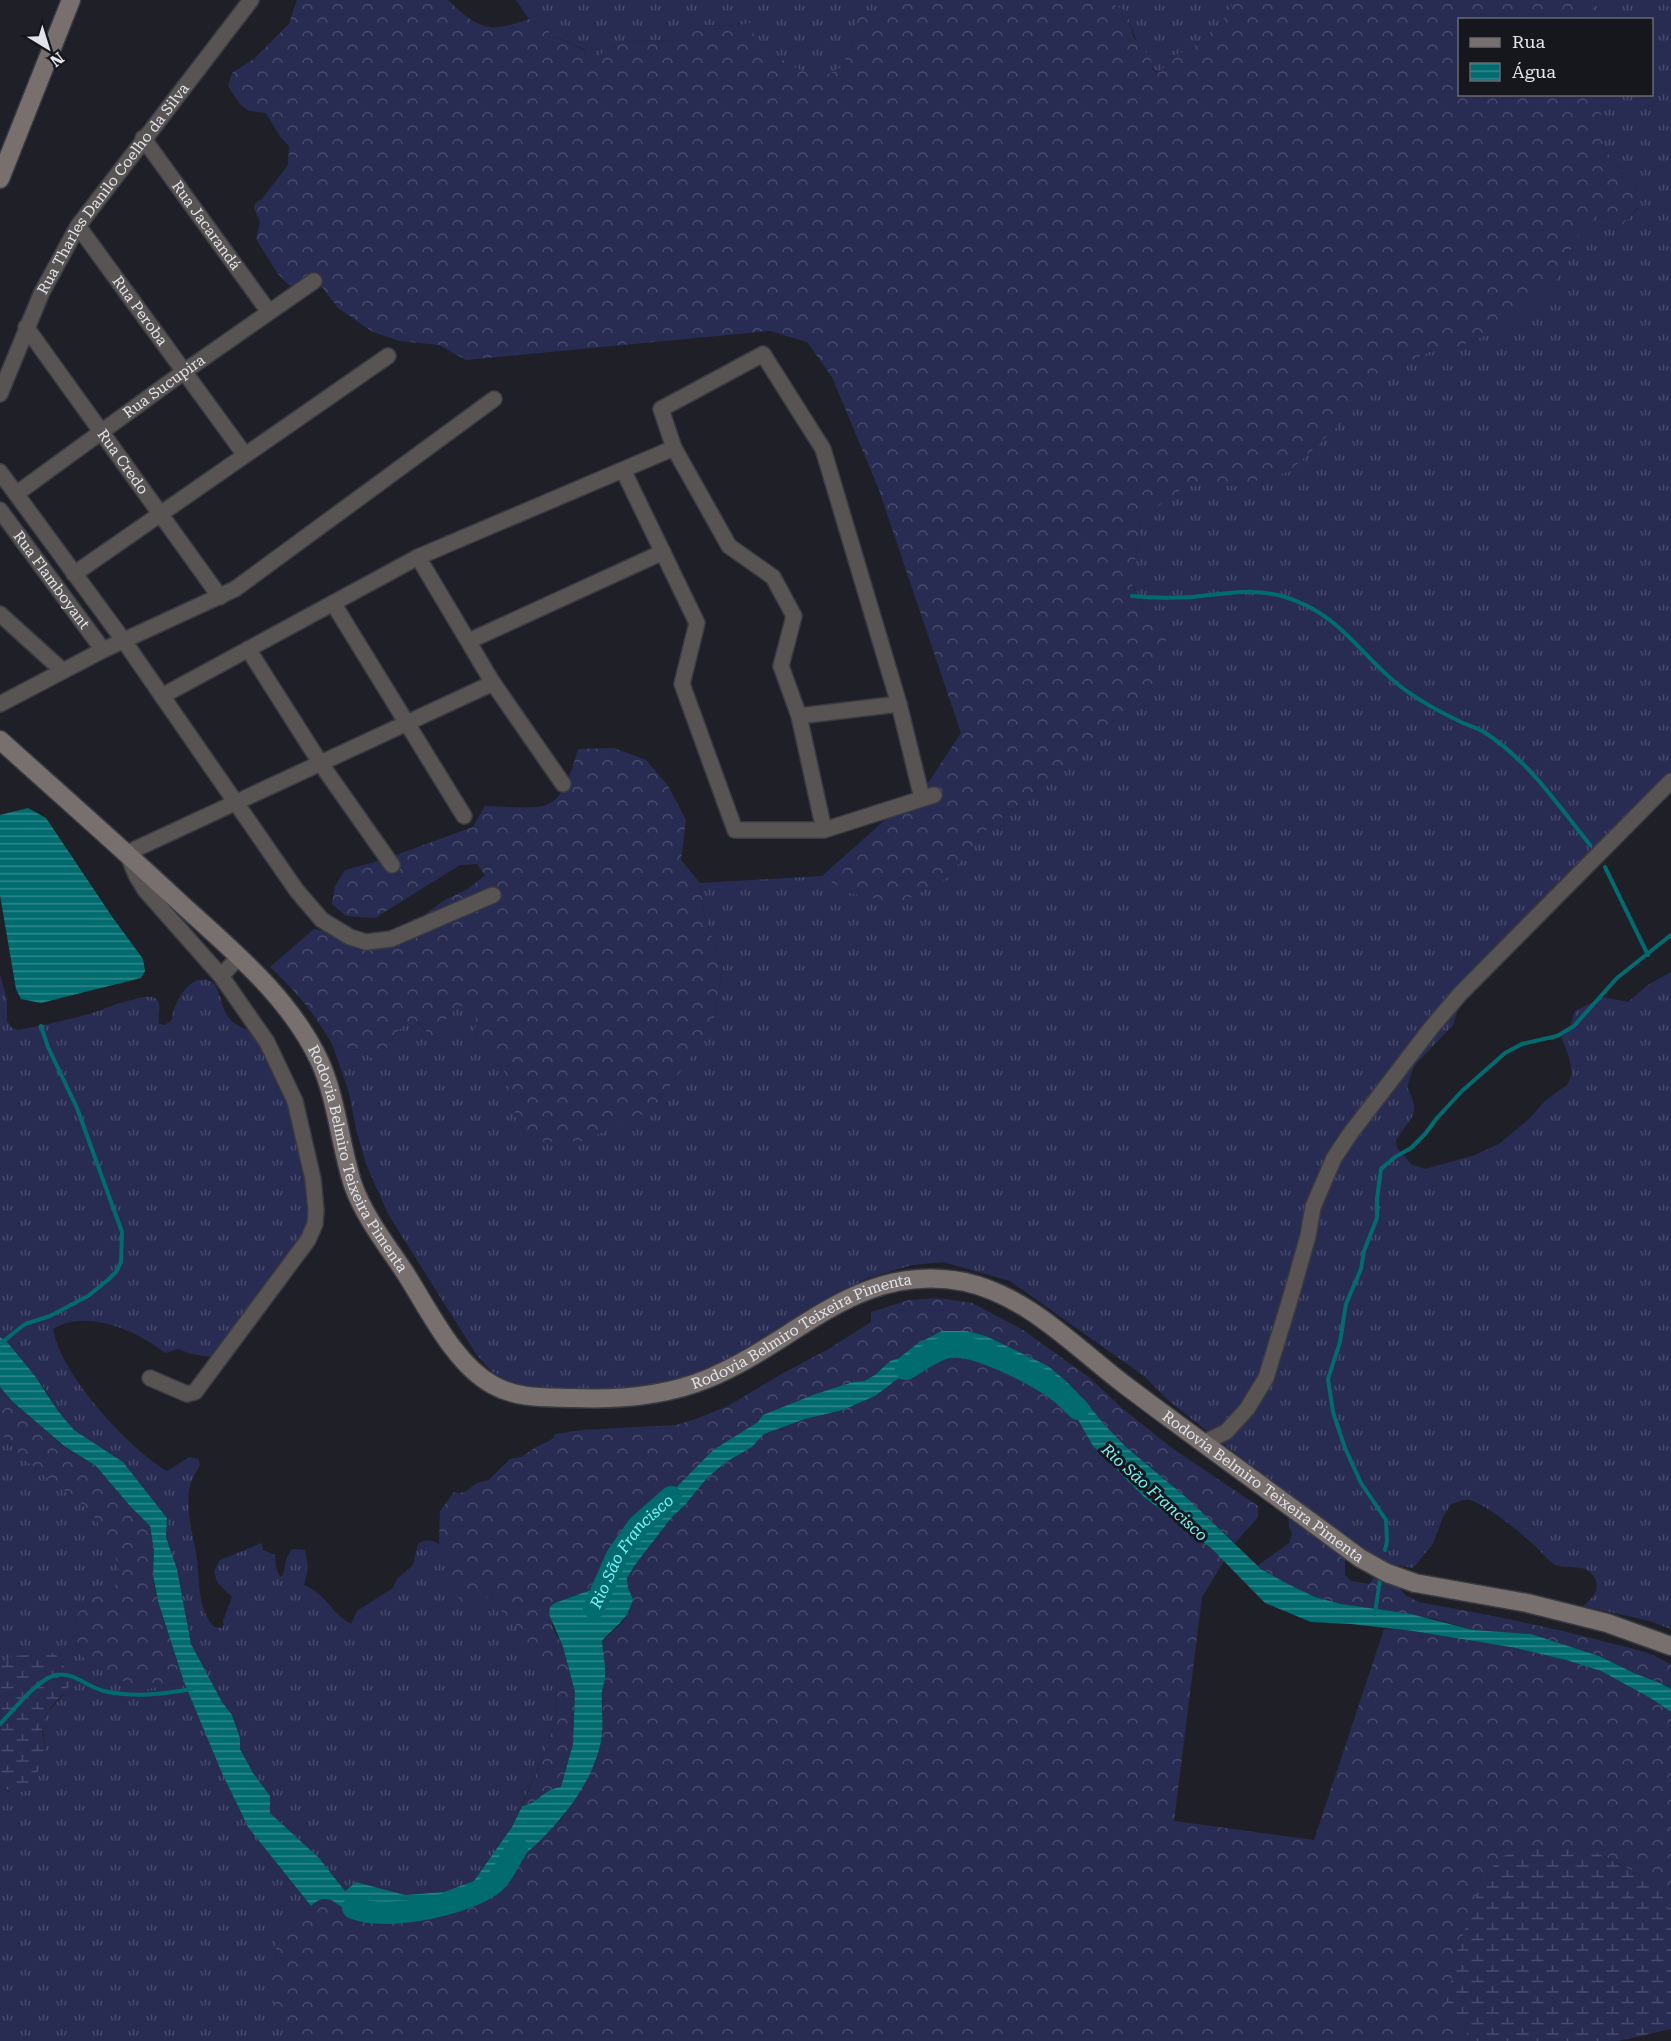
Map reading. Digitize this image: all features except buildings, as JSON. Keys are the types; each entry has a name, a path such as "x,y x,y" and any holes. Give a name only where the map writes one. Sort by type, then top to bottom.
{"main road":[{"path":"0,179 71,0"},
{"name":"Rodovia Belmiro Teixeira Pimenta","path":"0,740 127,853 239,957 289,1008 307,1035 323,1068 354,1187 372,1221 453,1348 470,1368 488,1383 527,1397 604,1400 662,1392 706,1379 725,1370 833,1305 862,1291 890,1282 937,1278 967,1283 991,1290 1029,1309 1124,1384 1360,1558 1387,1573 1415,1583 1538,1606 1607,1623 1671,1646"}],"street":[{"name":"Rua Tharles Danilo Coelho da Silva","path":"0,394 26,327 54,267 78,226 143,138 251,0"},
{"name":"Rua Jacarandá","path":"143,138 269,312"},
{"name":"Rua Peroba","path":"78,226 245,455"},
{"name":"Rua Sucupira","path":"16,494 314,281"},
{"name":"Rua Credo","path":"26,327 220,597"},
{"path":"623,470 697,624 682,684 735,830 824,830 928,796 823,449 763,354 661,409 674,448 729,546 773,577 795,616 781,666 799,716 824,830"},
{"path":"74,574 388,356"},
{"path":"0,704 103,650 220,597 248,580 494,399"},
{"path":"162,696 418,557 674,448"},
{"path":"0,472 124,641 297,891 333,928 366,942 391,939 493,895"},
{"name":"Rua Flamboyant","path":"0,510 103,650"},
{"path":"469,641 663,552"},
{"path":"418,557 494,683 563,784"},
{"path":"333,603 464,816"},
{"path":"0,615 63,671"},
{"path":"248,650 321,764 392,865"},
{"path":"150,1378 187,1394 195,1392 308,1240 315,1224 313,1179 295,1101 267,1042 221,976 145,890 127,853 494,683"},
{"path":"799,716 899,704"},
{"path":"1204,1442 1227,1432 1247,1409 1266,1378 1308,1236 1313,1207 1334,1158 1350,1134 1460,994 1671,781"},
{"path":"221,976 239,957"}],"green space":[{"path":"297,0 448,0 476,23 485,26 504,26 529,19 545,26 551,35 584,50 586,56 591,60 623,41 681,40 700,25 737,26 753,22 754,38 769,50 796,68 815,75 824,75 842,67 851,47 859,14 884,15 905,0 1112,0 1115,5 1127,12 1134,38 1151,58 1152,69 1161,72 1170,57 1192,48 1220,24 1235,0 1590,0 1597,18 1458,18 1458,96 1601,96 1604,147 1614,162 1634,181 1638,207 1618,230 1614,221 1597,215 1582,229 1552,286 1506,327 1455,348 1429,352 1410,361 1378,385 1290,471 1239,486 1186,486 1141,519 1132,584 1146,610 1168,634 1150,692 1106,727 1050,779 983,833 947,878 899,904 849,893 822,876 930,780 961,733 879,490 832,377 807,342 770,331 466,360 439,345 400,341 373,332 338,308 322,287 309,289 291,287 278,274 256,239 260,222 254,208 255,203 262,199 288,165 289,146 281,138 266,113 249,111 240,104 228,86 232,73 255,58 289,24"},
{"path":"516,0 905,0 884,15 859,15 851,47 842,67 831,73 815,75 796,68 753,38 753,22 737,26 700,25 681,40 623,41 591,60 586,56 584,49 551,35 545,26 529,19"},
{"path":"1112,0 1235,0 1220,24 1192,48 1170,57 1161,72 1149,65 1139,47 1127,12 1115,5"},
{"path":"1590,0 1671,0 1671,790 1548,897 1534,906 1538,910 1461,1001 1453,1025 1414,1066 1407,1087 1412,1097 1414,1111 1396,1141 1397,1148 1412,1165 1425,1169 1475,1155 1499,1144 1529,1119 1545,1101 1567,1085 1572,1074 1569,1057 1560,1033 1570,1027 1575,1011 1603,997 1628,1002 1648,985 1671,972 1671,1629 1650,1621 1583,1606 1596,1591 1597,1583 1592,1573 1582,1568 1554,1564 1503,1519 1469,1500 1451,1504 1443,1517 1433,1544 1413,1568 1386,1563 1353,1546 1169,1401 1144,1376 1010,1281 943,1262 912,1265 865,1279 690,1382 585,1393 518,1387 490,1370 476,1354 388,1214 366,1164 349,1093 333,1046 385,1054 396,1033 414,1019 425,1031 445,1021 456,1008 468,1005 476,1019 475,1039 504,1071 516,1118 529,1142 653,1110 713,1026 723,967 704,915 700,883 822,876 849,893 947,878 983,833 1050,779 1106,727 1150,692 1168,634 1146,610 1132,583 1141,519 1186,486 1239,486 1290,471 1378,385 1410,361 1429,352 1455,348 1506,327 1552,286 1582,229 1597,215 1614,221 1618,230 1638,208 1634,181 1614,162 1604,147 1601,96 1653,96 1653,18 1597,18"},
{"path":"614,748 646,760 668,786 686,820 681,860 700,883 704,915 723,967 713,1026 653,1110 583,1141 529,1142 516,1118 504,1071 475,1039 476,1019 468,1005 456,1008 445,1021 446,1031 432,1037 414,1019 396,1034 385,1054 373,1059 360,1050 333,1046 305,1004 270,967 314,929 341,935 388,935 416,921 443,901 468,889 485,875 477,864 460,865 375,918 346,916 332,904 335,886 345,870 382,860 473,827 485,806 524,808 548,804 557,798 564,787 578,749"},
{"path":"0,974 7,1000 7,1021 12,1028 18,1030 85,1015 147,997 155,998 159,1003 159,1024 165,1025 172,1020 180,997 190,984 204,979 215,985 226,1014 232,1021 259,1038 286,1098 302,1153 307,1190 307,1223 298,1242 258,1295 219,1356 198,1355 178,1349 165,1353 126,1330 96,1322 66,1323 53,1329 58,1347 82,1388 116,1428 134,1445 167,1471 189,1457 198,1459 200,1465 192,1480 188,1500 201,1601 214,1627 222,1628 224,1625 223,1621 232,1597 217,1582 214,1571 220,1560 262,1543 263,1550 275,1555 276,1568 280,1577 283,1575 287,1557 292,1549 305,1550 308,1568 304,1585 312,1589 338,1615 351,1624 357,1611 393,1588 397,1579 413,1565 418,1544 428,1540 437,1543 453,1556 454,1563 450,1571 470,1610 482,1598 490,1597 517,1625 519,1628 516,1644 536,1657 556,1679 557,1713 547,1747 512,1827 475,1881 444,1892 405,1895 356,1882 345,1891 319,1858 270,1813 270,1796 253,1773 240,1749 240,1738 232,1715 222,1702 191,1644 177,1569 166,1537 167,1518 123,1462 74,1430 58,1411 44,1388 8,1343 0,1337"},
{"path":"938,1298 972,1303 1023,1330 1090,1378 1123,1409 1172,1448 1258,1506 1258,1517 1235,1543 1199,1512 1188,1499 1126,1447 1066,1381 1021,1353 986,1336 967,1331 890,1361 875,1375 864,1381 853,1382 758,1422 713,1450 653,1511 614,1574 599,1587 555,1603 552,1626 563,1647 575,1692 573,1744 561,1788 549,1791 522,1806 547,1747 557,1713 556,1679 536,1657 516,1644 519,1628 504,1615 493,1599 483,1598 470,1610 456,1595 445,1577 454,1563 453,1556 439,1544 440,1511 454,1492 465,1492 477,1483 489,1480 510,1459 521,1457 553,1439 555,1434 582,1430 676,1425 728,1406 827,1350 871,1322 871,1312 909,1300"},
{"path":"958,1340 991,1351 1048,1382 1074,1413 1093,1446 1145,1498 1211,1548 1224,1561 1202,1597 1174,1821 1314,1840 1384,1629 1413,1631 1516,1648 1601,1671 1671,1712 1671,1917 1667,1904 1652,1884 1631,1870 1595,1852 1450,2017 1463,2024 1469,2041 290,2041 291,2034 277,2010 269,1984 275,1961 277,1937 317,1900 325,1898 359,1916 409,1908 446,1908 462,1905 485,1890 560,1821 584,1786 600,1746 603,1731 602,1690 605,1677 602,1641 623,1622 633,1599 627,1578 672,1517 707,1478 726,1462 752,1447 764,1434 805,1419 843,1410 875,1396 903,1375 916,1370 944,1343"},
{"path":"0,1387 13,1402 63,1446 96,1466 150,1526 154,1551 155,1590 184,1682 141,1690 82,1656 75,1632 77,1617 92,1598 114,1588 118,1579 119,1567 111,1546 96,1519 83,1505 25,1460 0,1433"},
{"path":"0,1433 25,1460 83,1505 96,1519 111,1546 119,1567 118,1579 114,1588 92,1598 77,1617 75,1632 82,1656 141,1690 184,1682 240,1812 311,1906 277,1937 275,1961 269,1984 277,2010 291,2034 290,2041 0,2041 0,1786 9,1792 39,1771 45,1746 42,1723 46,1714 64,1694 13,1656 0,1666"},
{"path":"1288,1515 1345,1558 1345,1575 1351,1581 1369,1584 1375,1576 1400,1583 1400,1589 1405,1595 1419,1602 1534,1625 1646,1653 1671,1665 1671,1689 1599,1656 1531,1634 1473,1630 1435,1619 1341,1604 1315,1597 1257,1566 1289,1543 1292,1534"},
{"path":"55,1653 73,1681 44,1719 42,1733 44,1758 36,1774 39,1784 29,1790 10,1791 0,1786 0,1666 13,1656"},
{"path":"1541,1846 1595,1852 1656,1886 1668,1905 1671,1917 1671,2029 1618,2041 1469,2041 1463,2024 1450,2017 1446,2004 1458,1949 1483,1877 1503,1856"}],"water":[{"path":"28,808 46,818 143,959 145,971 141,978 41,1003 21,999 16,989 0,895 0,815"},
{"path":"942,1331 967,1331 986,1336 1048,1366 1066,1381 1126,1447 1188,1499 1261,1569 1288,1584 1315,1597 1341,1604 1411,1614 1473,1630 1531,1634 1599,1656 1671,1689 1671,1712 1601,1671 1566,1660 1516,1648 1413,1631 1311,1622 1265,1603 1211,1548 1145,1498 1093,1446 1074,1413 1048,1382 991,1351 958,1340 944,1343 916,1370 903,1375 875,1396 843,1410 805,1419 764,1434 752,1447 726,1462 707,1478 672,1517 627,1578 633,1599 630,1607 624,1618 602,1641 605,1678 602,1691 603,1725 600,1746 585,1783 563,1816 520,1859 480,1894 463,1905 450,1908 408,1908 378,1915 359,1916 330,1900 324,1899 311,1906 248,1827 222,1773 184,1682 158,1601 153,1575 154,1551 150,1526 96,1466 64,1446 13,1402 0,1387 0,1337 8,1343 35,1376 58,1411 74,1430 123,1462 167,1518 166,1537 177,1569 191,1644 222,1702 232,1715 240,1738 240,1749 253,1773 270,1796 270,1813 319,1858 345,1891 356,1882 405,1895 444,1892 474,1881 512,1827 522,1806 561,1787 573,1744 575,1692 563,1647 549,1614 550,1607 555,1603 599,1587 614,1574 653,1511 713,1450 758,1422 763,1415 813,1395 853,1382 864,1381 875,1375 890,1361 899,1358 917,1344"}],"waterway":[{"path":"1132,596 1177,598 1260,592 1282,596 1319,612 1407,691 1439,711 1482,731 1500,743 1542,784 1590,845"},
{"path":"1605,867 1648,955"},
{"path":"1385,1550 1386,1520 1361,1483 1345,1448 1333,1412 1328,1379 1340,1342 1346,1304 1361,1269 1364,1251 1377,1218 1381,1169 1395,1157 1411,1148 1462,1091 1505,1053 1522,1044 1557,1036 1574,1026 1617,978 1671,935"},
{"path":"0,1344 25,1324 50,1316 88,1296 116,1272 121,1262 122,1232 77,1108 48,1047 41,1026"},
{"name":"Rio São Francisco","path":"906,1369 945,1348 963,1347 1008,1362 1038,1378 1061,1393 1078,1409"},
{"name":"Rio São Francisco","path":"594,1608 617,1556 638,1526 671,1497"},
{"path":"1375,1614 1380,1580"},
{"path":"0,1724 41,1682 56,1675 68,1675 98,1689 115,1693 159,1694 192,1689"},
{"name":"Rio São Francisco","path":"353,1908 368,1912 406,1912 465,1898 498,1880 517,1848"}]}
